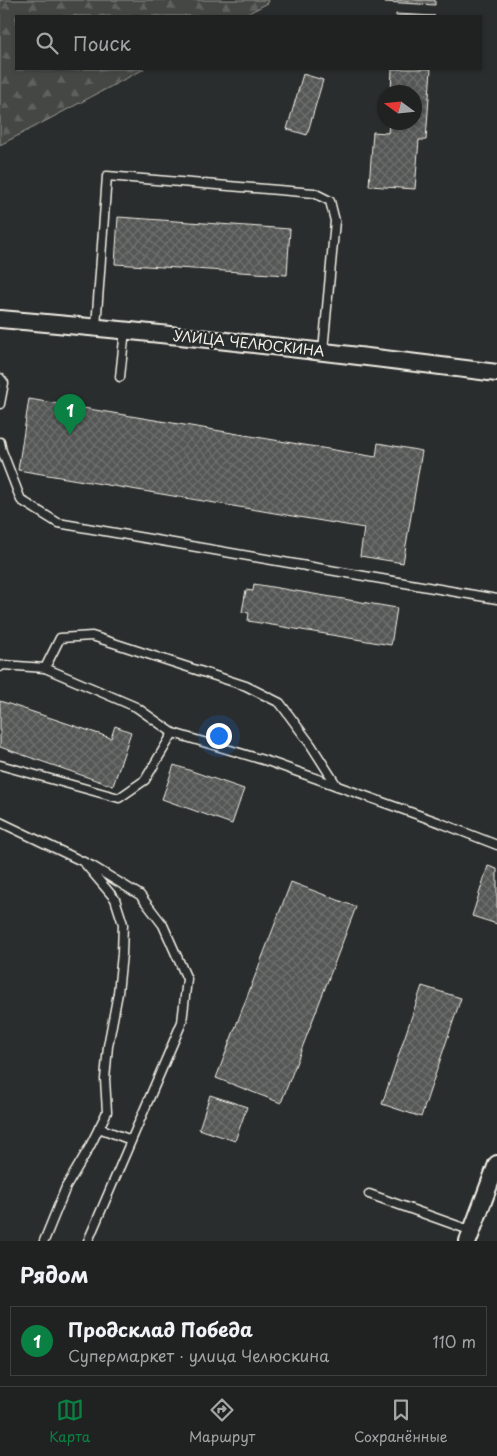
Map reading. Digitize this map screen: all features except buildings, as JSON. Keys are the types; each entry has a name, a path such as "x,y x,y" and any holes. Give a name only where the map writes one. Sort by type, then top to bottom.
{"street":[{"name":"УЛИЦА ЧЕЛЮСКИНА","path":"0,319 96,327 323,351 497,373"},
{"path":"470,1236 497,1164"}],"lane":[{"path":"96,327 107,176 314,193 330,201 334,221 323,351"},
{"path":"120,377 125,330"},
{"path":"0,378 4,383 0,404"},
{"path":"0,442 21,500 58,523 497,599"},
{"path":"45,668 60,638 92,636 246,686 280,703 337,786"},
{"path":"0,666 45,668 136,707 173,734 270,762 497,845"},
{"path":"0,765 119,798 144,780 173,734"},
{"path":"0,822 83,862 140,895 163,925 187,979 182,1022 88,1241"},
{"path":"44,1241 66,1188 107,1112 105,1079 119,983 123,924 115,900 83,862"},
{"path":"99,1128 131,1140"},
{"path":"369,1194 470,1236"}],"green space":[{"path":"0,0 269,0 268,3 245,15 15,15 15,70 142,70 0,145"}],"place":[{"name":"Продсклад Победа","path":"70,435"}]}
